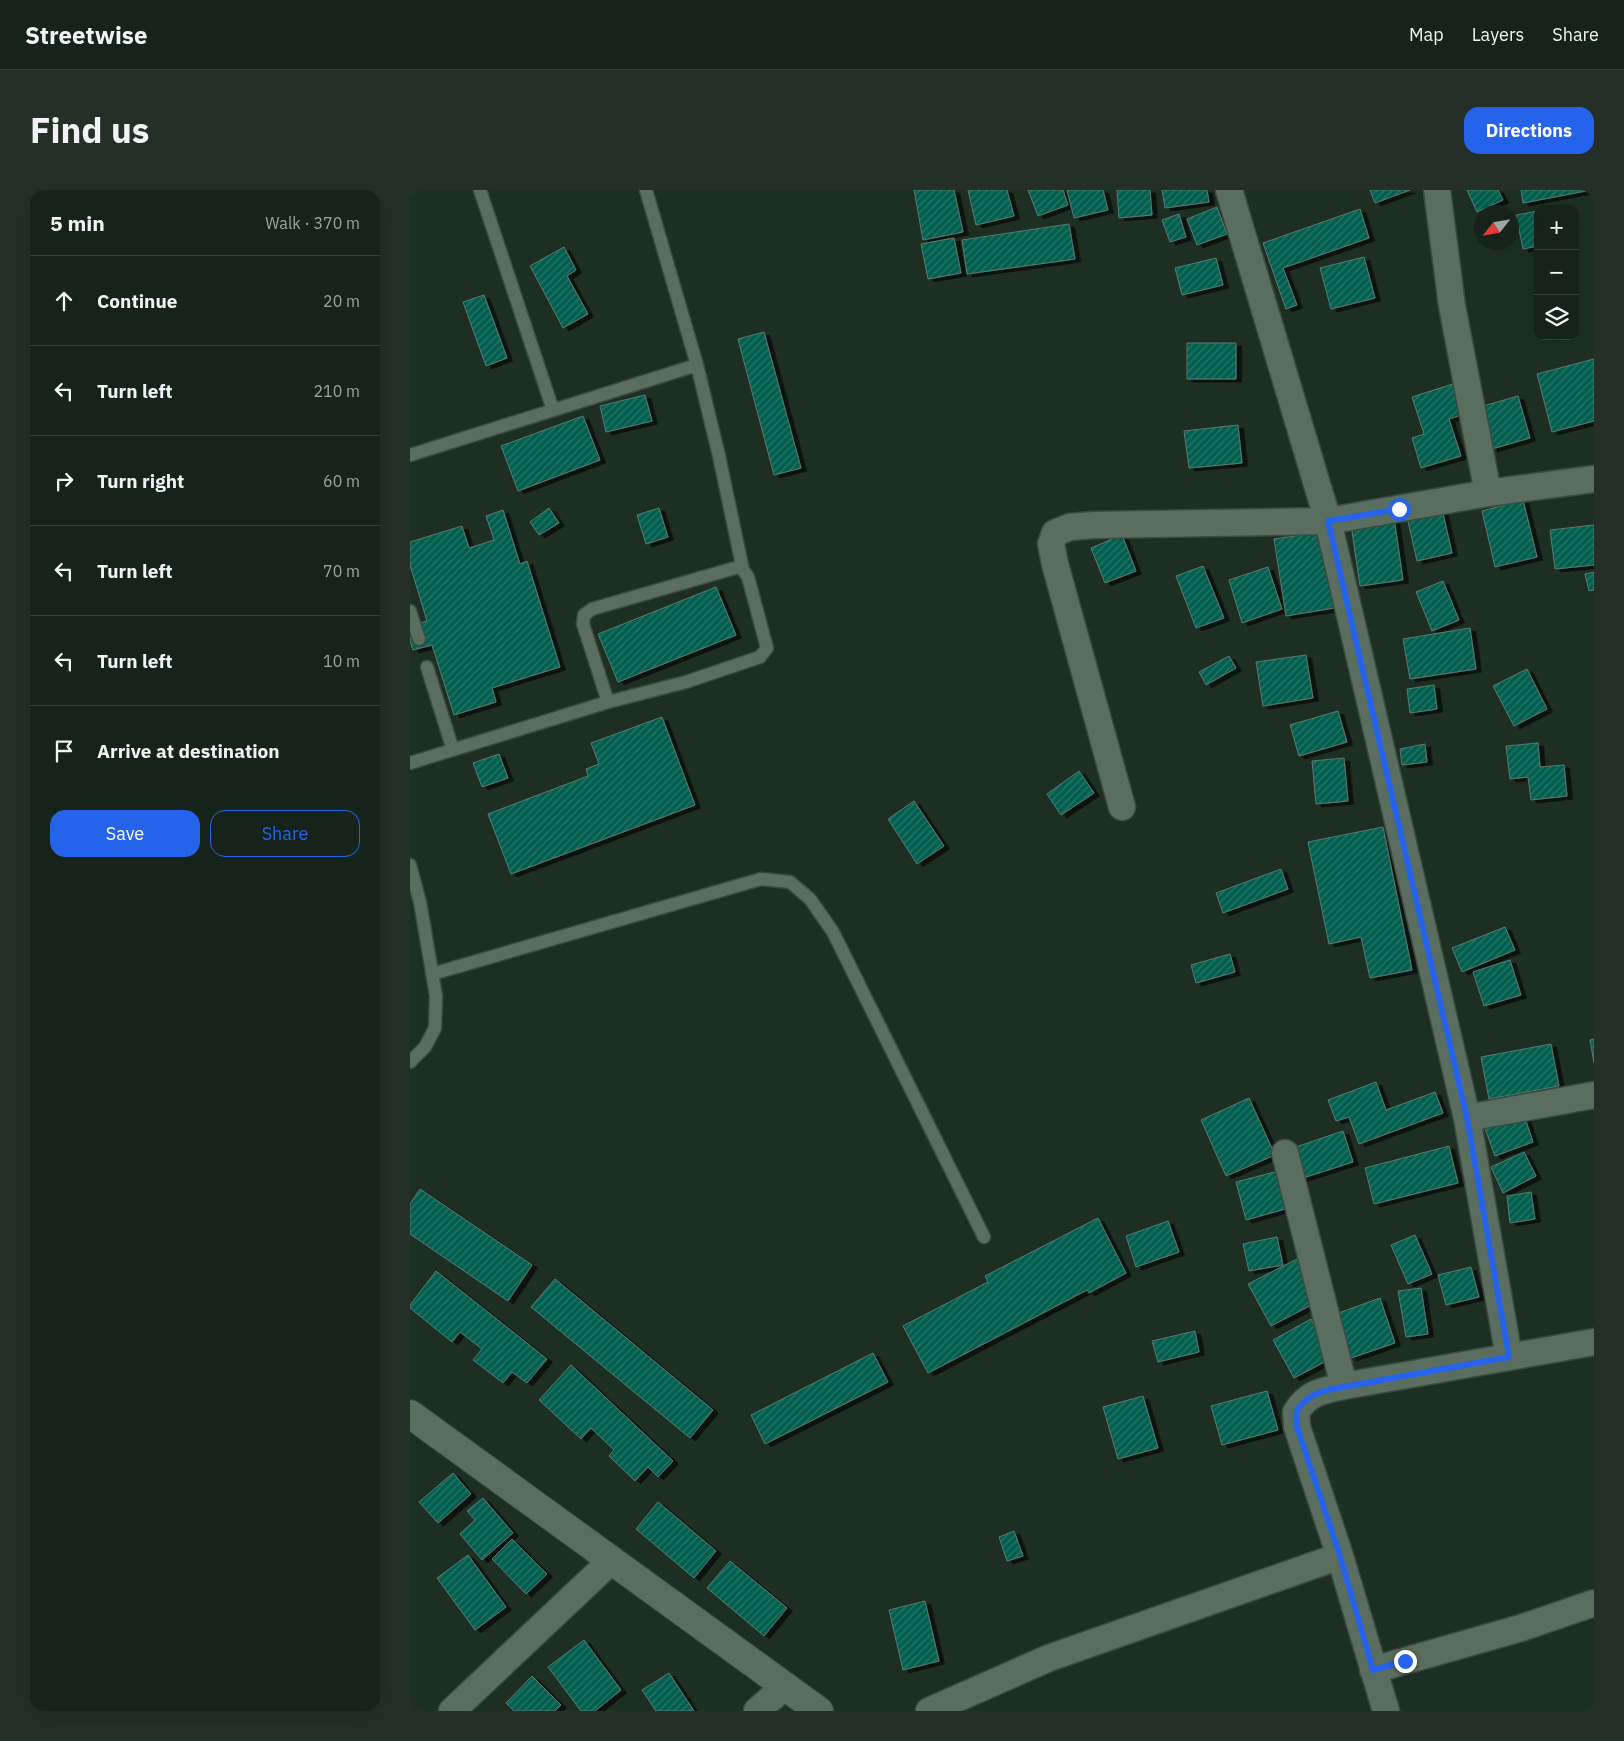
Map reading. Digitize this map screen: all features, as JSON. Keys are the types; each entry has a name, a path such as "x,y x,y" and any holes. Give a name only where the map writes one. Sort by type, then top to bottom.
{"street":[{"path":"1229,190 1328,521 1467,1118 1509,1357"},
{"path":"1437,190 1452,306 1488,493"},
{"path":"1122,807 1054,564 1051,544 1055,533 1070,527 1094,525 1328,521 1488,493 1594,479"},
{"path":"1467,1118 1594,1095"},
{"path":"1286,1153 1344,1386"},
{"path":"1386,1711 1340,1556 1297,1427 1296,1412 1304,1400 1320,1392 1344,1386 1594,1342"},
{"path":"410,1414 819,1711"},
{"path":"929,1711 1048,1658 1340,1556"},
{"path":"452,1711 612,1560"},
{"path":"1373,1670 1521,1628 1594,1603"},
{"path":"757,1711 785,1686"}],"lane":[{"path":"480,190 553,410"},
{"path":"410,763 608,702 686,682 763,655 767,644 748,577 743,570 720,456 697,364 646,190"},
{"path":"410,455 697,364"},
{"path":"608,702 582,624 584,615 592,609 737,568 743,570"},
{"path":"410,611 419,639"},
{"path":"427,666 453,750"},
{"path":"410,865 420,902 436,996 435,1028 425,1047 410,1062"},
{"path":"432,974 761,879 790,882 810,899 833,932 984,1237"}],"building":[{"path":"914,190 954,190 963,232 923,240"},
{"path":"968,190 1007,190 1014,216 976,225"},
{"path":"1028,190 1063,190 1068,205 1038,216"},
{"path":"1067,190 1103,190 1108,210 1074,218"},
{"path":"1117,190 1150,190 1152,215 1119,218"},
{"path":"1162,190 1207,190 1209,202 1165,208"},
{"path":"1370,190 1410,190 1375,203"},
{"path":"1467,190 1498,190 1503,200 1492,205 1474,205"},
{"path":"1521,190 1591,190 1523,203"},
{"path":"1217,207 1227,234 1197,245 1187,219"},
{"path":"1360,209 1369,238 1283,268 1297,305 1286,309 1263,243"},
{"path":"1534,212 1534,247 1523,249 1519,230 1519,214"},
{"path":"1179,214 1186,237 1170,242 1162,220"},
{"path":"1069,224 1075,259 967,274 962,240"},
{"path":"954,238 961,273 928,279 921,244"},
{"path":"564,247 576,270 567,276 588,314 563,328 530,266"},
{"path":"1364,257 1375,298 1331,309 1320,268"},
{"path":"1216,258 1223,285 1182,295 1175,268"},
{"path":"484,295 507,358 486,366 463,302"},
{"path":"764,332 801,468 774,475 738,339"},
{"path":"1187,343 1236,343 1236,379 1187,379"},
{"path":"1594,359 1594,421 1552,432 1537,374"},
{"path":"1459,382 1468,413 1449,419 1461,456 1421,468 1412,438 1424,434 1412,397"},
{"path":"645,395 652,421 606,432 600,406"},
{"path":"1518,396 1530,438 1492,449 1480,407"},
{"path":"583,416 600,460 518,491 501,446"},
{"path":"1238,425 1242,463 1189,468 1184,431"},
{"path":"1523,500 1537,557 1495,567 1482,511"},
{"path":"549,508 559,523 539,535 530,522"},
{"path":"659,508 668,537 646,544 637,515"},
{"path":"1442,509 1452,553 1417,561 1407,517"},
{"path":"503,510 520,564 527,561 560,667 492,688 496,702 454,715 432,645 413,650 410,641 410,626 427,621 410,565 410,542 462,526 469,548 494,540 486,516"},
{"path":"1394,518 1403,580 1360,586 1351,525"},
{"path":"1594,525 1594,565 1555,569 1550,530"},
{"path":"1322,532 1334,608 1286,616 1274,539"},
{"path":"1122,535 1136,571 1105,583 1091,548"},
{"path":"1203,566 1224,618 1196,628 1176,576"},
{"path":"1268,567 1282,609 1242,623 1229,580"},
{"path":"1594,572 1594,590 1589,591 1585,574"},
{"path":"1443,581 1459,620 1432,631 1416,592"},
{"path":"716,587 736,635 618,682 598,634"},
{"path":"1470,628 1476,669 1410,679 1403,639"},
{"path":"1306,655 1313,698 1263,706 1256,662"},
{"path":"1229,656 1236,668 1206,685 1199,672"},
{"path":"1527,669 1547,709 1514,726 1493,686"},
{"path":"1434,685 1437,709 1410,713 1407,689"},
{"path":"1338,711 1347,742 1299,756 1290,725"},
{"path":"662,717 695,805 511,874 488,814 588,776 586,769 599,764 591,743"},
{"path":"1538,743 1540,767 1564,765 1567,796 1531,800 1528,777 1510,779 1506,746"},
{"path":"1425,744 1427,762 1402,765 1400,749"},
{"path":"499,754 508,778 482,787 473,763"},
{"path":"1344,758 1348,801 1316,804 1312,761"},
{"path":"1079,771 1094,793 1061,815 1047,794"},
{"path":"914,801 944,846 917,864 888,819"},
{"path":"1383,827 1412,970 1370,978 1361,937 1329,944 1308,842"},
{"path":"1281,869 1288,889 1223,913 1216,893"},
{"path":"1505,927 1515,950 1462,972 1452,948"},
{"path":"1230,954 1235,972 1196,983 1191,965"},
{"path":"1510,960 1521,995 1484,1006 1473,972"},
{"path":"1594,1039 1594,1063 1590,1040"},
{"path":"1551,1044 1559,1086 1489,1099 1481,1057"},
{"path":"1376,1082 1386,1110 1435,1092 1443,1113 1359,1144 1349,1117 1336,1121 1328,1100"},
{"path":"1249,1098 1275,1155 1226,1176 1201,1120"},
{"path":"1523,1112 1533,1142 1495,1156 1484,1126"},
{"path":"1343,1131 1353,1162 1300,1179 1290,1149"},
{"path":"1449,1146 1458,1183 1374,1204 1365,1168"},
{"path":"1524,1152 1536,1176 1503,1193 1491,1167"},
{"path":"1286,1169 1296,1206 1246,1220 1236,1182"},
{"path":"420,1189 532,1265 508,1301 410,1234 410,1204"},
{"path":"1531,1192 1535,1219 1510,1223 1507,1196"},
{"path":"1098,1218 1126,1273 1089,1293 1087,1290 928,1373 903,1326 988,1282 985,1276"},
{"path":"1168,1221 1179,1252 1136,1267 1126,1236"},
{"path":"1415,1235 1432,1274 1408,1284 1391,1245"},
{"path":"1277,1237 1283,1265 1249,1271 1243,1244"},
{"path":"1299,1258 1321,1300 1271,1326 1248,1284"},
{"path":"1471,1267 1479,1297 1446,1305 1438,1275"},
{"path":"436,1271 547,1359 527,1383 512,1372 503,1383 473,1360 482,1349 460,1332 452,1342 410,1308 410,1305"},
{"path":"555,1279 713,1410 690,1438 531,1307"},
{"path":"1421,1288 1428,1334 1406,1337 1398,1291"},
{"path":"1380,1298 1395,1343 1351,1358 1336,1314"},
{"path":"1311,1319 1332,1358 1294,1378 1273,1340"},
{"path":"1195,1331 1199,1352 1158,1362 1152,1341"},
{"path":"873,1353 888,1382 765,1444 751,1415"},
{"path":"571,1365 673,1461 658,1477 648,1467 635,1481 609,1456 614,1450 591,1428 581,1439 539,1400"},
{"path":"1267,1391 1278,1430 1222,1445 1211,1406"},
{"path":"1143,1396 1158,1448 1118,1459 1103,1407"},
{"path":"453,1473 471,1494 438,1523 419,1502"},
{"path":"483,1498 513,1533 482,1560 460,1534 475,1520 467,1511"},
{"path":"658,1502 716,1551 694,1578 636,1529"},
{"path":"1014,1531 1023,1556 1007,1561 999,1537"},
{"path":"512,1539 547,1574 526,1594 492,1559"},
{"path":"468,1555 506,1607 475,1630 437,1578"},
{"path":"730,1561 787,1608 764,1636 707,1588"},
{"path":"925,1601 939,1661 903,1670 889,1610"},
{"path":"584,1640 621,1690 595,1711 581,1711 548,1667"},
{"path":"669,1673 694,1711 656,1711 642,1690"},
{"path":"532,1676 561,1705 555,1711 514,1711 506,1703"}],"route":[{"path":"1399,509 1328,521 1467,1118 1509,1357 1344,1386 1320,1392 1304,1400 1296,1412 1297,1427 1340,1556 1373,1670 1405,1661"}]}
